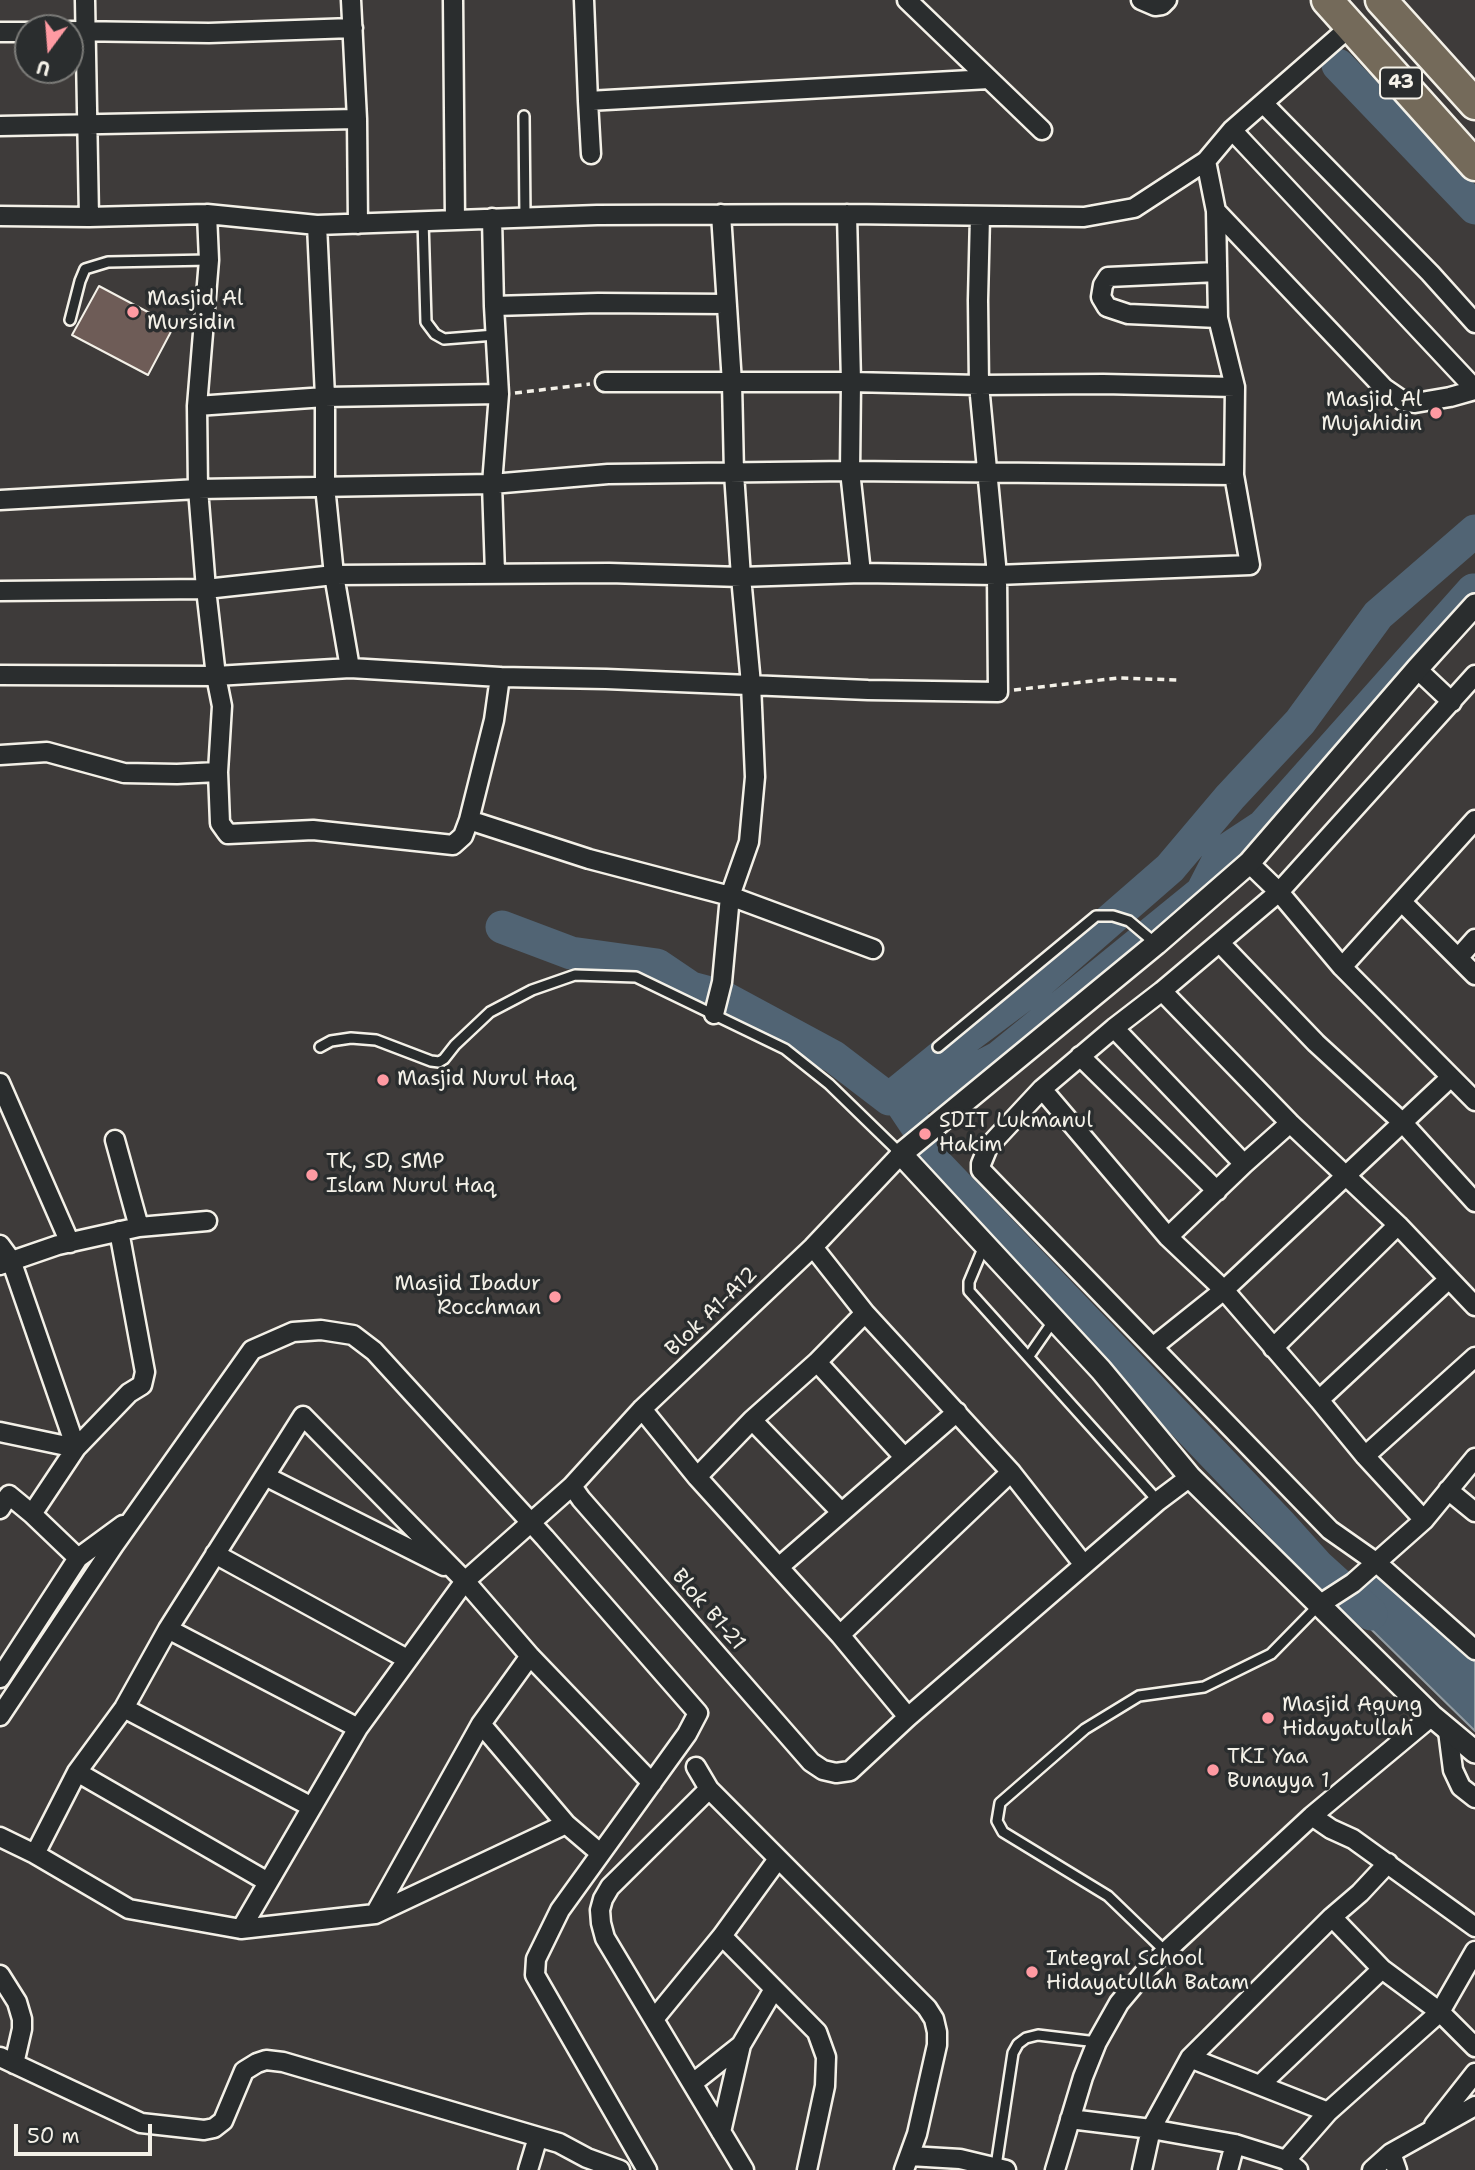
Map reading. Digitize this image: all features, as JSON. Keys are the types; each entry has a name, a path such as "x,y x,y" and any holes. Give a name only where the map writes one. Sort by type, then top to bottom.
{"highway":[{"name":"43","path":"1327,0 1475,165"},
{"name":"43","path":"1381,0 1475,104"}],"street":[{"path":"351,0 357,119 358,224"},
{"path":"453,0 455,220"},
{"path":"584,0 591,154"},
{"path":"1141,0 1155,6 1162,5 1167,0"},
{"path":"914,2 1042,130"},
{"path":"0,216 207,214 317,225 525,217 721,214 1084,217 1134,208 1206,161 1232,130 1351,26"},
{"path":"84,31 209,33 353,28"},
{"path":"588,101 989,79"},
{"path":"84,84 88,125 89,217"},
{"path":"1263,103 1430,273 1475,323"},
{"path":"0,126 357,119"},
{"path":"1216,211 1384,388 1403,401 1415,403 1450,397 1475,389 1232,130"},
{"path":"0,591 206,589 334,575 997,575 1250,565 1234,475 1235,387 1218,318 1216,211 1206,161"},
{"path":"207,214 209,260 197,406 198,489 206,589 222,706 218,772 220,823 228,834 313,830 453,845 463,836 469,820 494,720 500,677"},
{"path":"715,1008 722,982 730,896 750,842 755,777 751,684 734,473 732,383 721,214"},
{"path":"847,214 850,471 861,573"},
{"path":"0,675 216,676 350,668 500,677 998,692 997,575 979,385 980,216"},
{"path":"492,218 499,394 492,484 495,573"},
{"path":"317,225 325,397 325,486 334,575 350,668"},
{"path":"1217,272 1108,277 1102,285 1101,297 1107,307 1128,314 1218,318"},
{"path":"494,306 598,303 726,304"},
{"path":"605,382 1235,387"},
{"path":"197,406 325,397 499,394"},
{"path":"0,500 198,489 492,484 608,474 850,471 1234,475"},
{"path":"1475,605 1422,673 1254,868 1156,944 901,1154 1101,1370 1190,1477 1324,1602 1432,1716 1475,1752"},
{"path":"1422,673 1450,700"},
{"path":"1475,675 1277,890 1220,943 1042,1089 988,1147 983,1155 981,1170 1330,1530 1377,1563 1475,1650"},
{"path":"0,755 47,752 124,773 218,772"},
{"path":"469,820 589,859 730,896 873,949"},
{"path":"1342,967 1475,820"},
{"path":"1254,868 1277,890 1342,967 1475,1101"},
{"path":"1402,902 1475,975"},
{"path":"1459,957 1475,939"},
{"path":"1220,943 1316,1043 1402,1123 1475,1202"},
{"path":"1163,991 1290,1123 1398,1226 1475,1306"},
{"path":"1114,1028 1244,1164"},
{"path":"1080,1056 1217,1191"},
{"path":"1154,1346 1224,1290 1451,1077"},
{"path":"0,1083 70,1242"},
{"path":"1042,1089 1168,1237 1224,1290 1319,1399 1365,1457 1424,1520"},
{"path":"1168,1237 1290,1123"},
{"path":"115,1140 139,1227"},
{"name":"Blok A1-A12","path":"241,1929 358,1728 461,1577 531,1523 572,1486 642,1409 813,1247 901,1154"},
{"path":"76,1448 4,1257 139,1227 207,1220"},
{"path":"1273,1348 1398,1226"},
{"path":"32,1514 76,1448 129,1393 142,1385 145,1372 119,1231"},
{"path":"813,1247 865,1312 1012,1472 1084,1565"},
{"path":"1319,1399 1449,1279"},
{"path":"696,1477 752,1420 817,1363 865,1312"},
{"path":"0,1716 134,1517 252,1350 293,1332 321,1330 354,1335 374,1351 531,1523 698,1713 687,1734 560,1910 536,1959 535,1975 647,2170"},
{"path":"1365,1457 1475,1357"},
{"path":"817,1363 904,1457"},
{"path":"642,1409 696,1477 841,1635 908,1717 1158,1501 1190,1477"},
{"path":"779,1567 957,1412"},
{"path":"34,1854 77,1772 124,1708 168,1629 303,1416 461,1577 530,1656 652,1783"},
{"path":"752,1420 841,1512"},
{"path":"0,1432 76,1448"},
{"path":"1324,1602 1353,1583 1424,1520 1475,1458"},
{"path":"841,1635 1012,1472"},
{"path":"265,1476 461,1577"},
{"name":"Blok B1-21","path":"572,1486 811,1762 836,1773 850,1771 908,1717"},
{"path":"1448,1490 1475,1511"},
{"path":"3,1498 32,1514 78,1558"},
{"path":"0,1678 78,1558 134,1517"},
{"path":"215,1554 407,1659"},
{"path":"168,1629 358,1728"},
{"path":"375,1914 481,1724 530,1656"},
{"path":"124,1708 312,1807"},
{"path":"1055,2170 1083,2077 1097,2042 1119,2003 1165,1951 1312,1816 1432,1716"},
{"path":"481,1724 566,1824 600,1853"},
{"path":"1448,1731 1453,1770 1461,1787 1475,1798"},
{"path":"696,1767 709,1788 927,2008 934,2019 937,2045 917,2134 907,2163 960,2159 1001,2168"},
{"path":"77,1772 268,1882"},
{"path":"709,1788 610,1887 600,1910 604,1938 744,2170"},
{"path":"1312,1816 1388,1863 1475,1927"},
{"path":"0,1837 129,1909 241,1929 375,1914 566,1824"},
{"path":"654,2019 722,1936 778,1859"},
{"path":"1142,2170 1151,2129 1190,2058 1388,1863"},
{"path":"1332,1917 1382,1969 1440,2012 1475,2047"},
{"path":"722,1936 817,2032 826,2057 825,2086 807,2170"},
{"path":"1070,2119 1151,2129 1235,2144 1292,2165 1328,2112 1440,2012 1475,1951"},
{"path":"1260,2085 1382,1969"},
{"path":"0,1975 17,2002 22,2019 22,2029 7,2060 141,2123 204,2130 214,2128 223,2120 244,2071 266,2060 283,2062 559,2143 587,2158 620,2170"},
{"path":"721,2132 741,2045 774,1989"},
{"path":"693,2083 741,2045"},
{"path":"1190,2058 1328,2112"},
{"path":"1429,2132 1475,2073"},
{"path":"1372,2170 1391,2153 1475,2106"},
{"path":"528,2170 538,2137"},
{"path":"1228,2170 1235,2144"},
{"path":"1391,2153 1398,2170"}],"lane":[{"path":"524,116 525,217"},
{"path":"423,220 426,322 435,334 444,339 495,335"},
{"path":"69,320 79,281 85,269 108,262 209,260"},
{"path":"938,1047 1096,916 1113,916 1129,921 1156,944"},
{"path":"320,1047 331,1041 351,1038 376,1040 439,1062 490,1012 532,990 575,975 636,977 715,1008 785,1049 829,1084 901,1154"},
{"path":"985,1244 969,1282 969,1291 1158,1501"},
{"path":"1029,1356 1054,1320"},
{"path":"1165,1951 1108,1896 1003,1832 997,1821 1000,1802 1085,1728 1139,1696 1204,1687 1271,1654 1324,1602"},
{"path":"1001,2168 1013,2053 1018,2045 1026,2038 1038,2035 1097,2042"}],"path":[{"path":"499,394 605,382"},
{"path":"998,692 1118,678 1178,680"}],"water":[{"path":"1363,1565 1475,1662 1475,1731 1333,1592"}],"building":[{"path":"99,286 174,326 148,375 72,335"}],"waterway":[{"path":"1338,65 1475,208"},
{"path":"502,927 571,953 657,965 691,988 721,996 834,1057 889,1099 1030,990 1170,868 1230,797 1300,722 1378,615 1475,531"},
{"path":"1371,1614 1318,1566 924,1151 922,1134 904,1107 998,1058 1202,892 1222,853 1263,826 1473,590"}],"place":[{"name":"Masjid Al Mursidin","path":"133,312"},
{"name":"Masjid Al Mujahidin","path":"1436,413"},
{"name":"Masjid Nurul Haq","path":"383,1080"},
{"name":"SDIT Lukmanul Hakim","path":"925,1134"},
{"name":"TK, SD, SMP Islam Nurul Haq","path":"312,1175"},
{"name":"Masjid Ibadur Rocchman","path":"555,1297"},
{"name":"Masjid Agung Hidayatullah","path":"1268,1718"},
{"name":"TKI Yaa Bunayya 1","path":"1213,1770"},
{"name":"Integral School Hidayatullah Batam","path":"1032,1972"}]}
